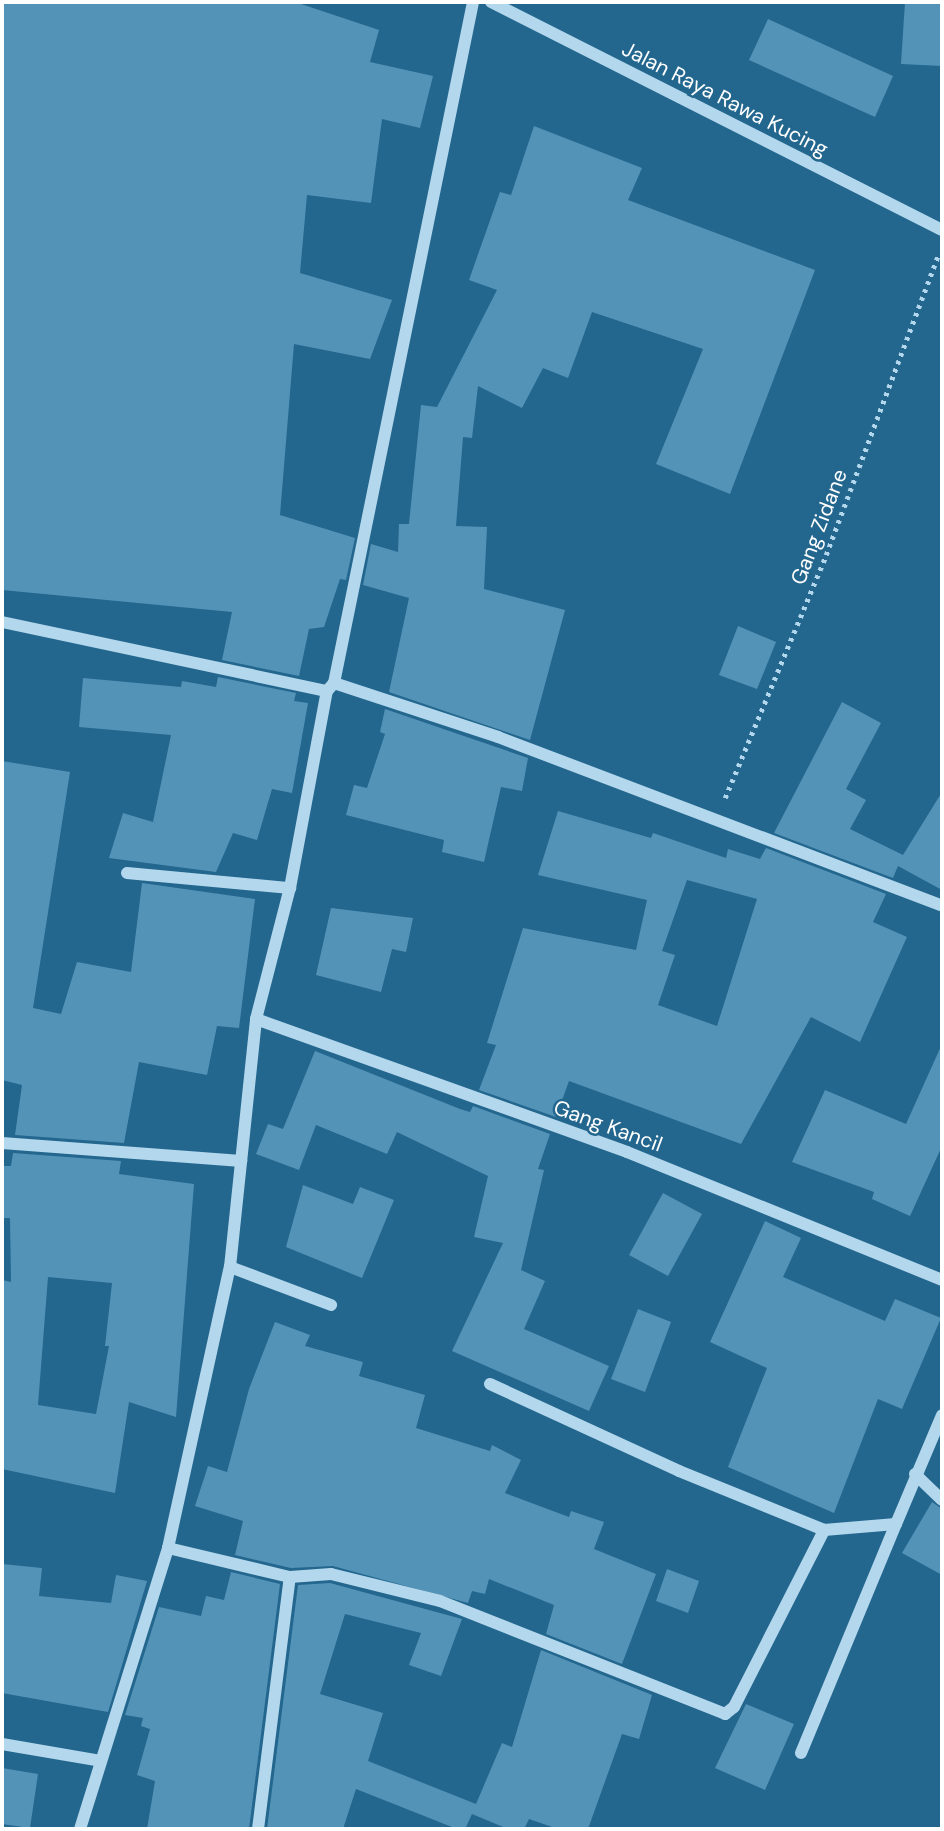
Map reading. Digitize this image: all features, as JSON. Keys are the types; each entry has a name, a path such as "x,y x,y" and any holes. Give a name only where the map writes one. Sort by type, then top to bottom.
{"street":[{"path":"80,1829 168,1548 230,1267 256,1019 290,888 473,2"},
{"name":"Jalan Raya Rawa Kucing","path":"491,2 942,230"},
{"path":"2,622 330,687 716,817 942,906"},
{"path":"127,873 290,888"},
{"name":"Gang Kancil","path":"256,1019 627,1152 942,1280"},
{"path":"2,1143 241,1161"},
{"path":"230,1267 331,1305"},
{"path":"490,1384 679,1471 824,1530 896,1524"},
{"path":"801,1753 915,1474 942,1415"},
{"path":"915,1474 942,1500"},
{"path":"168,1548 290,1577 331,1574 440,1601 725,1714 734,1707 824,1530"},
{"path":"258,1829 290,1577"},
{"path":"2,1744 101,1761"}],"path":[{"name":"Gang Zidane","path":"716,817 826,555 942,245"}],"building":[{"path":"2,2 301,4 379,30 370,62 433,76 420,128 382,119 371,203 307,195 300,273 392,300 370,359 294,344 280,515 355,538 346,580 340,579 324,627 309,629 299,676 222,660 232,612 2,590"},
{"path":"905,2 942,2 942,66 901,64"},
{"path":"768,19 893,76 875,117 749,60"},
{"path":"534,126 642,168 628,200 815,270 730,494 656,464 703,349 592,312 568,378 543,368 522,408 478,386 472,438 463,437 456,526 487,527 484,589 565,610 530,740 389,692 409,598 363,585 371,544 398,552 399,524 409,524 421,405 437,407 497,290 469,280 500,192 511,195"},
{"path":"738,626 776,642 757,689 719,675"},
{"path":"218,677 296,693 294,701 308,703 292,793 272,789 257,840 233,833 216,872 109,858 123,813 153,822 171,735 79,727 83,678 181,687 182,681 216,687"},
{"path":"842,702 881,723 846,789 866,800 850,829 903,855 942,792 942,890 898,866 893,878 774,833"},
{"path":"385,709 528,758 522,791 501,787 484,862 442,852 444,840 346,815 354,785 367,788 385,734 380,732"},
{"path":"2,761 70,772 33,1008 61,1014 77,962 131,972 142,883 255,899 239,1028 217,1026 207,1075 139,1062 124,1143 15,1135 22,1085 2,1080"},
{"path":"558,811 651,838 653,833 726,858 728,849 760,859 766,848 886,894 873,922 907,937 860,1042 811,1017 741,1144 569,1081 556,1117 479,1090 496,1045 487,1043 523,928 636,950 647,900 538,875","holes":["687,880 757,899 717,1026 658,1005 675,955 662,951"]},
{"path":"331,908 413,918 406,952 392,949 381,992 316,975"},
{"path":"942,1044 942,1146 910,1216 872,1199 874,1192 792,1162 825,1090 906,1124"},
{"path":"315,1051 460,1109 470,1112 473,1106 550,1134 538,1169 544,1170 521,1270 545,1281 524,1329 609,1366 589,1411 452,1351 503,1243 474,1237 488,1176 397,1132 387,1154 316,1125 299,1170 256,1154 268,1124 283,1129"},
{"path":"13,1153 121,1161 119,1174 194,1184 176,1417 129,1402 115,1493 2,1469 2,1280 11,1282 10,1218 2,1218 2,1166 11,1166","holes":["48,1277 112,1283 105,1346 109,1346 96,1414 38,1405"]},
{"path":"303,1185 353,1204 360,1187 394,1200 362,1278 286,1247"},
{"path":"663,1193 702,1214 668,1276 629,1255"},
{"path":"765,1221 801,1238 783,1277 885,1321 895,1299 941,1318 902,1409 878,1399 834,1513 728,1467 767,1368 710,1342"},
{"path":"638,1309 671,1322 645,1392 611,1379"},
{"path":"275,1322 310,1335 305,1346 363,1362 359,1376 425,1395 416,1428 490,1451 492,1445 521,1460 505,1493 569,1517 571,1511 604,1522 594,1549 656,1574 622,1664 546,1634 554,1605 489,1579 485,1594 472,1591 468,1603 333,1566 291,1568 235,1555 243,1521 195,1506 208,1466 227,1472 249,1389"},
{"path":"932,1502 942,1509 942,1575 902,1553"},
{"path":"2,1564 42,1568 39,1596 111,1603 116,1575 147,1581 108,1712 2,1693"},
{"path":"667,1569 699,1581 688,1613 656,1601"},
{"path":"231,1572 280,1584 249,1829 147,1829 155,1781 137,1775 150,1729 141,1726 143,1718 125,1715 159,1607 201,1616 206,1596 224,1600"},
{"path":"330,1583 462,1619 441,1676 409,1665 421,1633 345,1614 320,1694 383,1713 368,1761 476,1804 502,1743 512,1747 541,1650 652,1695 639,1739 622,1734 588,1829 558,1829 529,1819 524,1829 508,1829 472,1814 465,1829 457,1829 356,1789 343,1829 267,1829 298,1585"},
{"path":"746,1704 794,1724 765,1790 715,1768"},
{"path":"2,1768 38,1774 30,1828 2,1824"}]}
